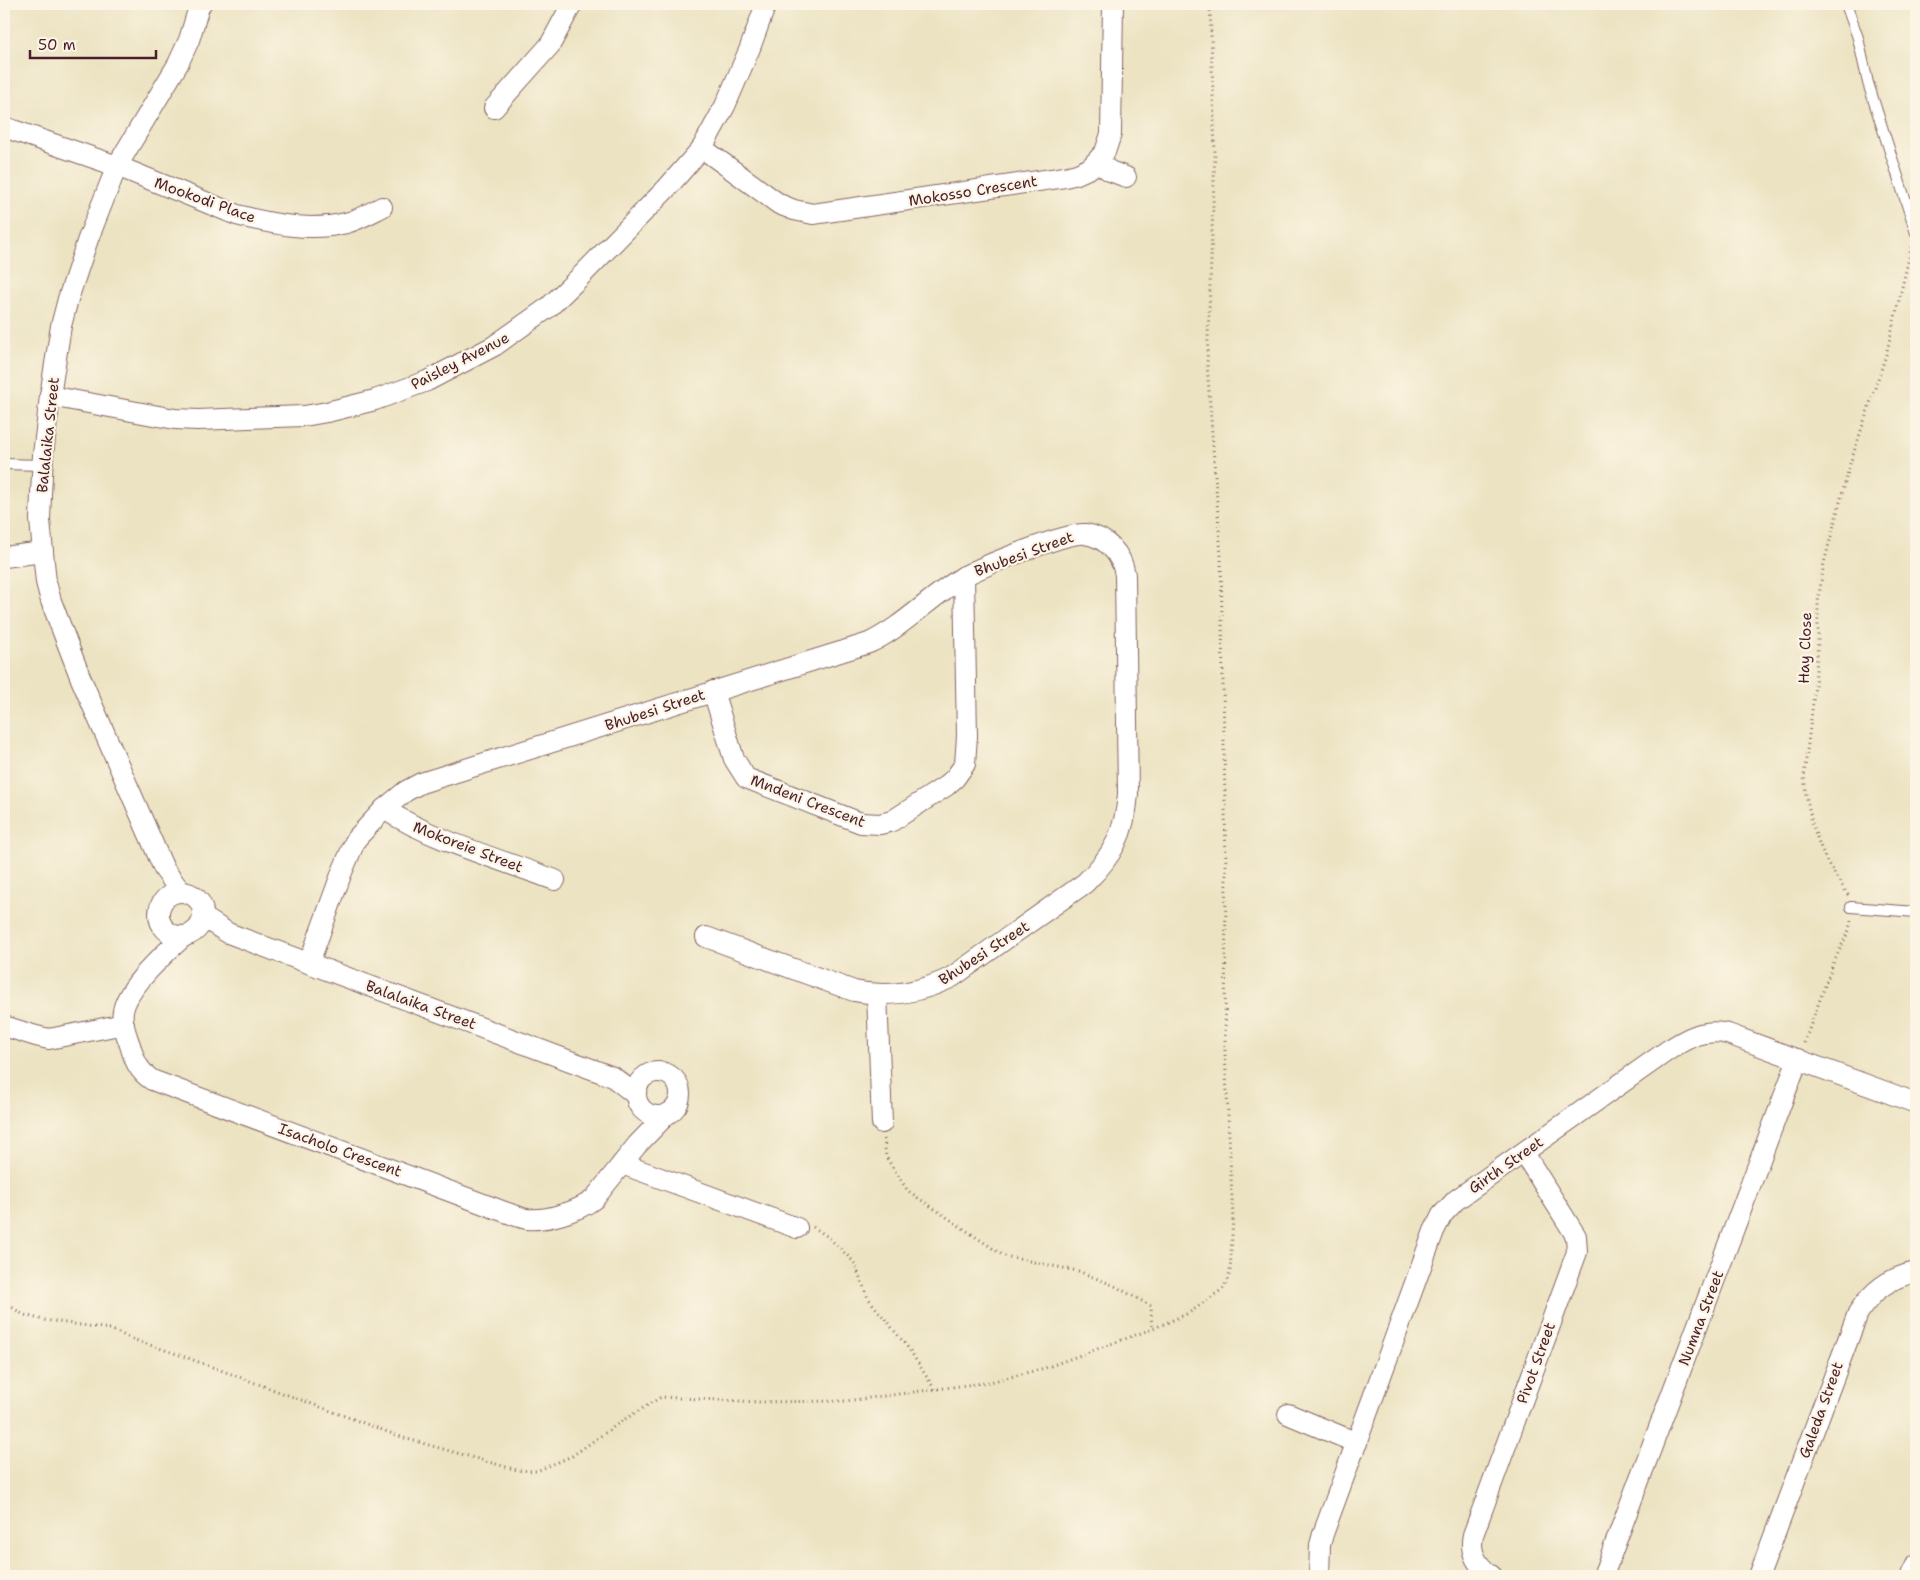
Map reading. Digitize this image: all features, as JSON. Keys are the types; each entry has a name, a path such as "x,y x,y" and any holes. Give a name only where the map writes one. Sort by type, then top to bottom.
{"street":[{"path":"494,108 550,45 572,4"},
{"name":"Paisley Avenue","path":"50,396 175,419 198,420 319,414 375,400 427,381 494,346 549,307 659,196 702,148 725,106 750,48 766,4"},
{"name":"Mokosso Crescent","path":"702,148 779,204 794,210 814,214 1065,177 1083,172 1097,162 1110,142 1113,118 1113,4"},
{"name":"Balalaika Street","path":"181,892 164,869 81,679 56,616 46,582 40,520 42,465 50,396 68,299 88,239 117,166 178,64 189,40 199,5"},
{"name":"Mookodi Place","path":"4,127 117,166 238,215 257,220 309,227 328,227 347,223 382,207"},
{"path":"1097,162 1110,171 1126,177"},
{"name":"Bhubesi Street","path":"309,963 356,839 384,809 406,790 846,650 878,638 964,576 983,567 1074,535 1086,534 1110,545 1118,555 1124,568 1126,591 1128,794 1127,812 1118,842 1101,868 1072,894 952,977 935,986 899,995 854,991 706,937"},
{"path":"4,557 43,552"},
{"name":"Mndeni Crescent","path":"713,691 734,760 746,778 861,823 880,824 892,821 946,786 955,778 965,764 967,736 964,576"},
{"name":"Mokoreie Street","path":"384,809 411,825 554,880"},
{"name":"Balalaika Street","path":"162,902 164,869"},
{"path":"181,892 188,893 198,900 202,906 194,928 171,934 164,929 158,916 162,902 170,895 181,892"},
{"name":"Balalaika Street","path":"194,928 228,933 613,1077 636,1095"},
{"name":"Isacholo Crescent","path":"194,928 157,960 128,997 122,1013 134,1060 141,1071 152,1080 522,1218 536,1219 581,1208 594,1199 637,1145 667,1114"},
{"name":"Isacholo Crescent","path":"157,960 164,929"},
{"path":"877,994 882,1123"},
{"path":"4,1026 49,1038 124,1024"},
{"name":"Girth Street","path":"1319,1576 1320,1545 1323,1534 1434,1231 1442,1215 1456,1200 1667,1051 1697,1034 1717,1031 1728,1034 1916,1103"},
{"name":"Numna Street","path":"1603,1576 1798,1059"},
{"path":"652,1072 665,1072 673,1077 678,1084 680,1092 679,1101 675,1109 667,1114 656,1116 640,1107 636,1095 638,1084 644,1076 652,1072"},
{"name":"Balalaika Street","path":"613,1077 644,1076"},
{"name":"Isacholo Crescent","path":"637,1145 646,1112"},
{"name":"Pivot Street","path":"1492,1576 1484,1570 1474,1557 1471,1542 1473,1534 1577,1252 1576,1236 1524,1153"},
{"path":"622,1164 796,1228"},
{"name":"Galeda Street","path":"1759,1576 1858,1313 1877,1289 1902,1275 1916,1272"},
{"path":"1288,1414 1357,1443"},
{"path":"1912,1576 1916,1564"}],"lane":[{"path":"1846,4 1858,38 1868,83 1916,231"},
{"path":"4,464 42,465"},
{"path":"1851,907 1916,912"}],"path":[{"path":"4,1302 24,1315 44,1320 110,1329 132,1339 404,1438 517,1470 537,1471 572,1456 622,1421 661,1397 751,1402 846,1401 990,1382 1045,1368 1152,1329 1189,1313 1217,1294 1228,1281 1232,1260 1233,1218 1225,1052 1226,867 1221,556 1207,364 1215,154 1210,4"},
{"name":"Hay Close","path":"1851,907 1848,894 1827,862 1819,843 1812,823 1806,794 1805,769 1816,686 1818,602 1824,563 1850,464 1886,355 1916,231"},
{"path":"1798,1059 1833,964 1848,930 1851,921 1851,907"},
{"path":"882,1123 886,1157 908,1191 1004,1256 1078,1271 1113,1285 1151,1306 1152,1329"},
{"path":"796,1228 809,1225 828,1237 854,1262 868,1298 909,1349 936,1390"}]}
